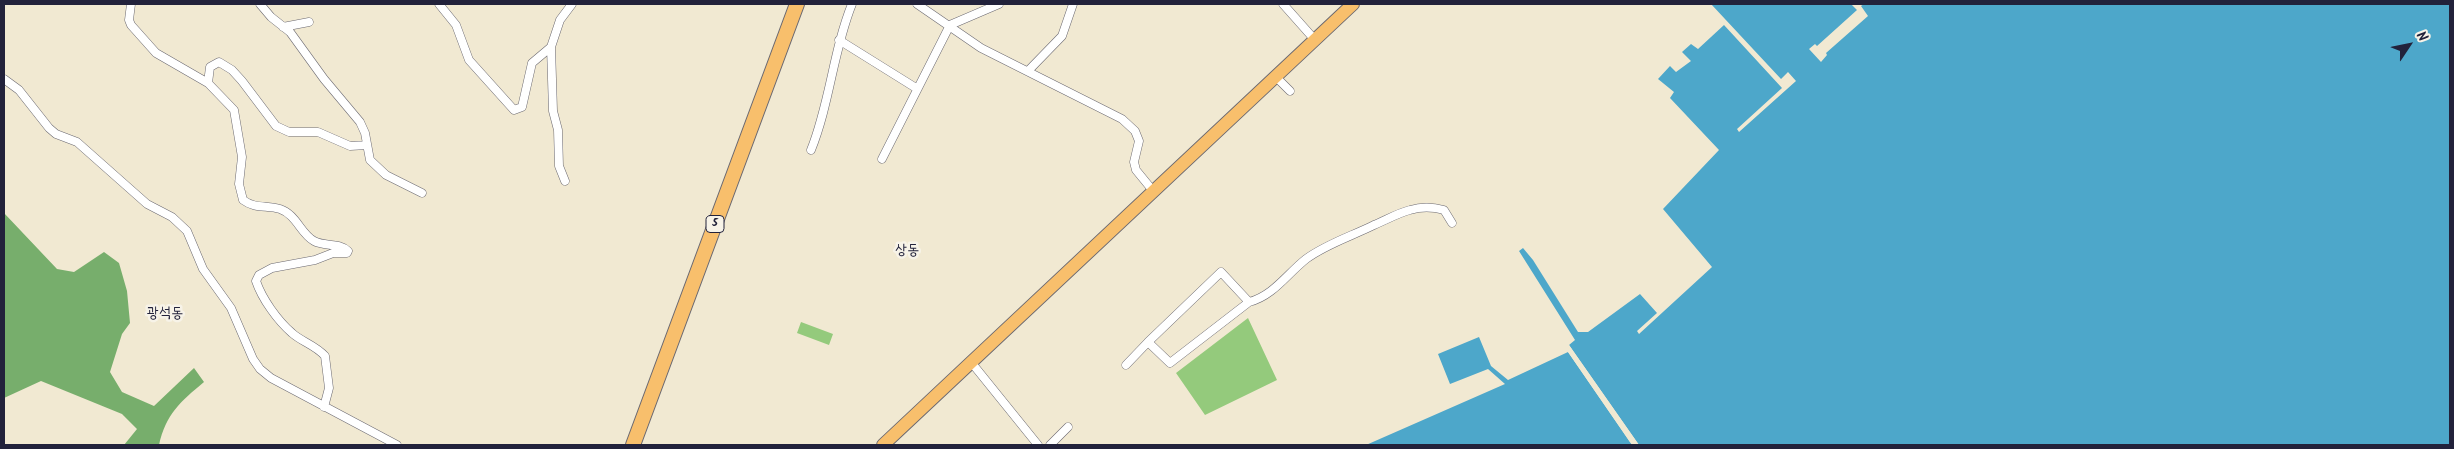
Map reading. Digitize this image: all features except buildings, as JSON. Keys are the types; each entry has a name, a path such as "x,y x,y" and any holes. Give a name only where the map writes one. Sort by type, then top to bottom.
{"highway":[{"name":"5","path":"633,445 797,4"}],"main road":[{"path":"883,445 1351,5"}],"street":[{"path":"131,4 129,20 131,25 156,54 208,83 234,110 242,157 239,193 243,200 256,207 274,208 287,212 310,238 316,242 344,247 348,251 347,253 333,253 309,262 272,268 259,276 256,282 259,291 293,334 311,344 325,356 329,388 324,407"},
{"path":"260,4 290,32 324,79 360,122 365,133 370,160 386,175 422,193"},
{"path":"439,4 456,25 469,60 514,110 522,107 526,100 532,63 552,47"},
{"path":"565,181 559,166 558,130 553,111 552,47 560,20 572,4"},
{"path":"810,150 820,128 839,40 852,4"},
{"path":"917,4 981,48 1122,119 1135,131 1139,142 1134,162 1136,170 1154,192"},
{"path":"882,159 916,88 950,25 999,4"},
{"path":"1028,71 1062,36 1073,4"},
{"path":"1283,4 1315,40"},
{"path":"283,27 309,22"},
{"path":"839,40 916,88"},
{"path":"208,83 210,67 219,62 232,70 242,81 276,126 289,132 318,132 350,146 367,145"},
{"path":"1276,77 1290,91"},
{"path":"4,79 19,90 56,134 78,142 146,204 182,225 193,242 203,269 231,308 248,349 260,369 271,378 397,445"},
{"path":"1148,342 1170,363 1249,302 1259,300 1296,270 1305,260 1324,248 1409,210 1435,207 1444,210 1452,223"},
{"path":"1126,365 1221,272 1249,302"},
{"path":"971,362 1038,445"},
{"path":"1050,445 1068,427"}],"green space":[{"path":"4,213 57,269 74,272 104,252 119,263 127,291 130,323 122,334 110,372 122,392 154,406 194,368 204,382 175,409 162,434 159,445 124,445 137,429 122,414 41,381 4,398"},
{"path":"1248,318 1277,380 1205,415 1176,373"},
{"path":"801,322 833,334 829,345 797,333"}],"water":[{"path":"1711,4 1851,4 1857,10 1817,46 1815,44 1809,49 1821,62 1827,55 1826,53 1868,16 1861,6 1864,4 2450,4 2450,445 1639,445 1569,345 1575,340 1519,251 1523,248 1533,260 1578,332 1588,332 1640,294 1657,313 1637,331 1639,334 1712,267 1663,209 1719,150 1670,98 1674,92 1658,79 1670,66 1676,72 1691,61 1682,52 1691,44 1698,49 1724,25 1782,88 1737,129 1739,132 1796,81 1788,72 1781,79"},
{"path":"1479,337 1491,366 1508,380 1568,352 1632,445 1366,445 1505,384 1488,369 1450,384 1438,354"}],"pier":[{"path":"1569,345 1639,445 1636,445 1582,368 1635,445 1630,442 1568,352"}],"district":[{"name":"상동","path":"907,251"},
{"name":"광석동","path":"165,314"}]}
